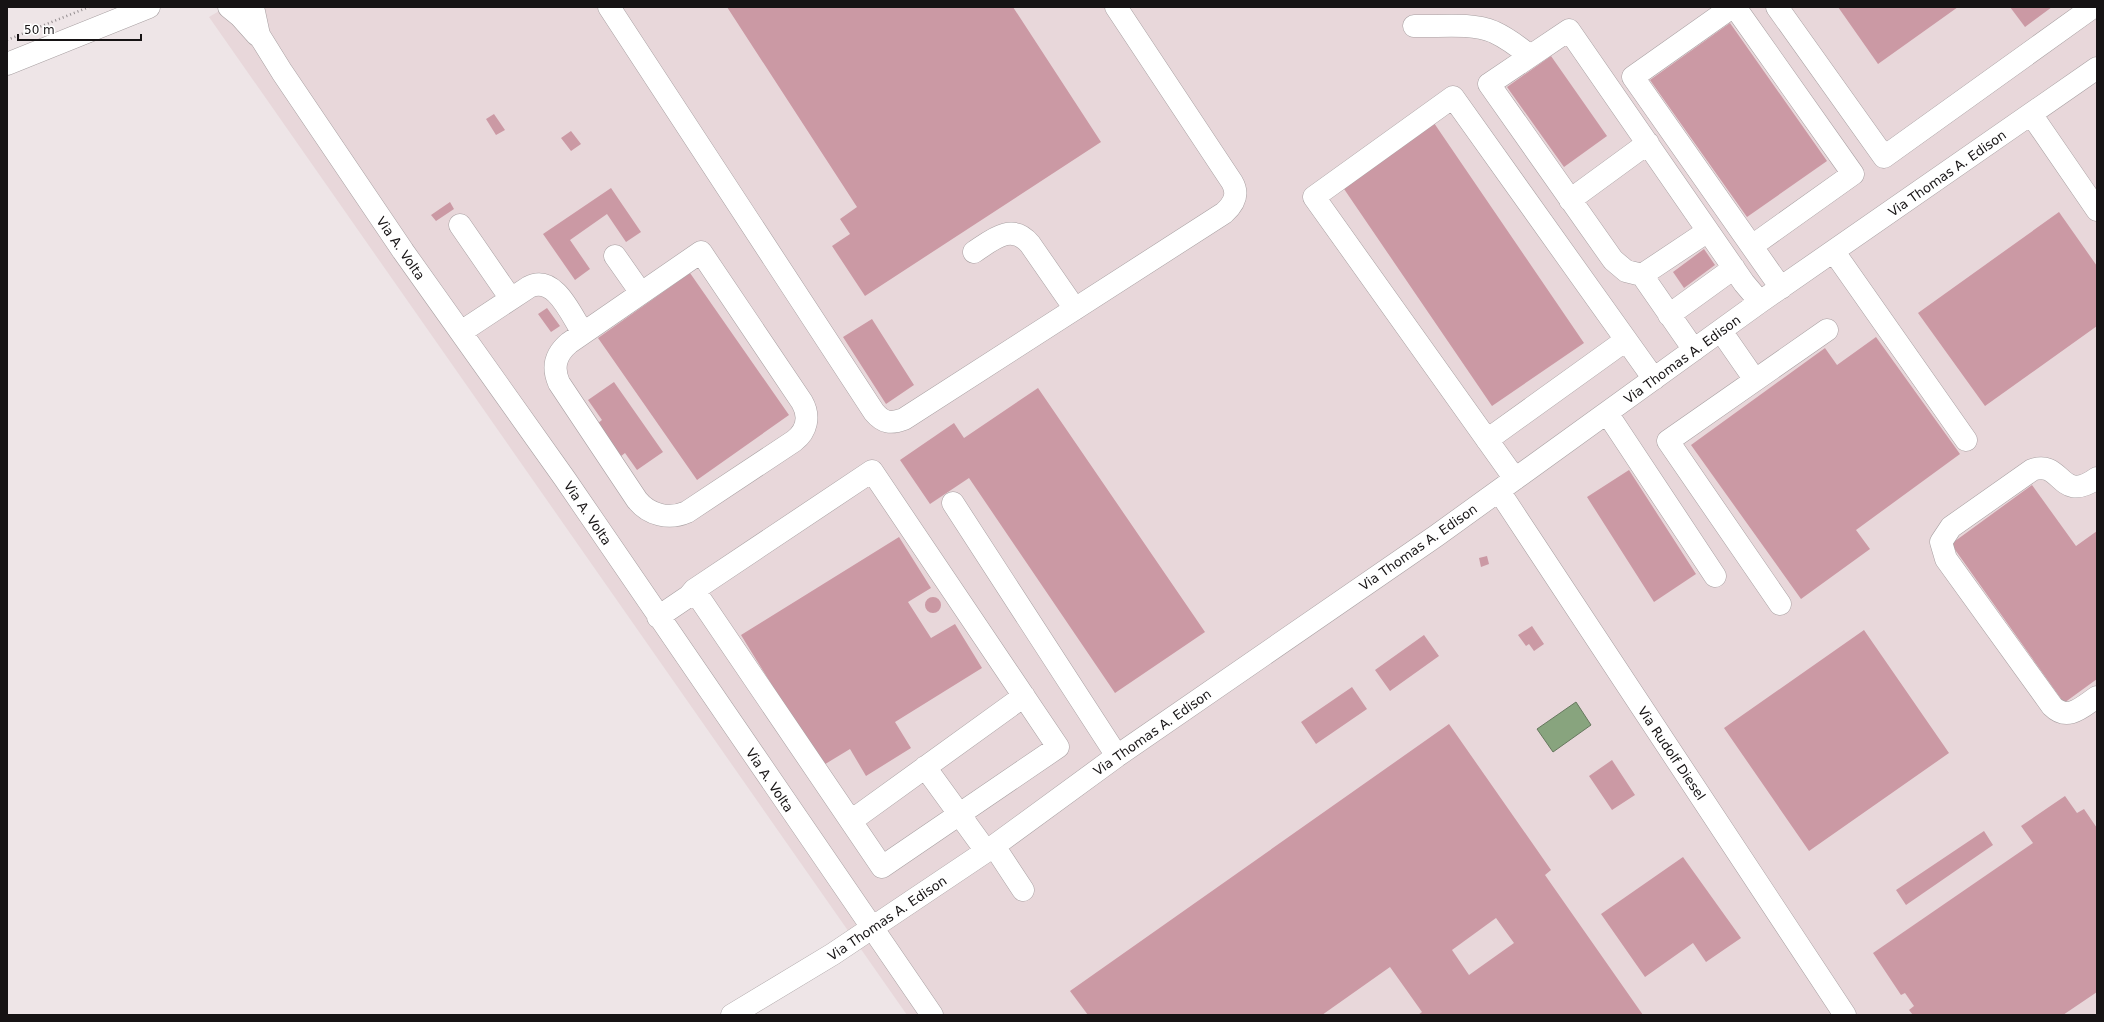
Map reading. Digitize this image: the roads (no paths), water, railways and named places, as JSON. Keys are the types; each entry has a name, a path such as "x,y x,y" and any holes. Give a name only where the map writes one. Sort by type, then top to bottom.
{"street":[{"path":"7,64 148,7"},
{"path":"229,7 247,22 263,42"},
{"name":"Via A. Volta","path":"253,7 256,27 263,42 403,251 565,479 658,617 932,1015"},
{"path":"609,7 874,412 882,420 892,422 904,419 1224,213 1235,198 1235,187 1232,182 1116,7"},
{"path":"1732,7 1633,77 1782,288"},
{"path":"1735,7 1853,174 1752,246"},
{"path":"1777,7 1884,157 2094,7"},
{"path":"1414,26 1485,29 1504,37 1530,56"},
{"path":"1765,49 1792,27"},
{"path":"1694,350 1642,275 1626,271 1619,266 1570,200 1489,84 1569,30 1708,231 1760,302"},
{"name":"Via Thomas A. Edison","path":"732,1015 872,929 990,849 1117,756 1507,485 1760,302 2097,68"},
{"name":"Via Rudolf Diesel","path":"1626,340 1453,97 1314,197 1487,440 1507,485 1845,1015"},
{"path":"2031,114 2097,210"},
{"path":"1570,200 1648,143"},
{"path":"460,225 511,299"},
{"path":"1642,275 1708,231"},
{"path":"974,252 1000,235 1014,233 1020,235 1030,244 1075,310"},
{"path":"701,252 806,408 806,425 798,438 687,512 673,516 652,512 637,500 557,379 555,368 559,353 583,333 701,252"},
{"path":"1834,252 1966,440"},
{"path":"615,256 641,293"},
{"path":"1669,315 1734,268"},
{"path":"461,332 533,285 548,286 556,292 583,333"},
{"path":"1721,330 1755,380"},
{"path":"1780,604 1668,441 1827,330"},
{"path":"1487,440 1626,340 1654,379"},
{"path":"1607,413 1715,576"},
{"path":"2097,478 2084,486 2073,487 2067,485 2050,469 2044,468 2032,470 1951,527 1941,542 1946,559 2052,706 2060,712 2068,714 2078,710 2097,697"},
{"path":"658,617 689,596 694,590 872,472 1058,747 882,867 694,590"},
{"path":"953,503 1117,756"},
{"path":"851,821 1024,696"},
{"path":"926,767 960,814 1022,890"}]}
